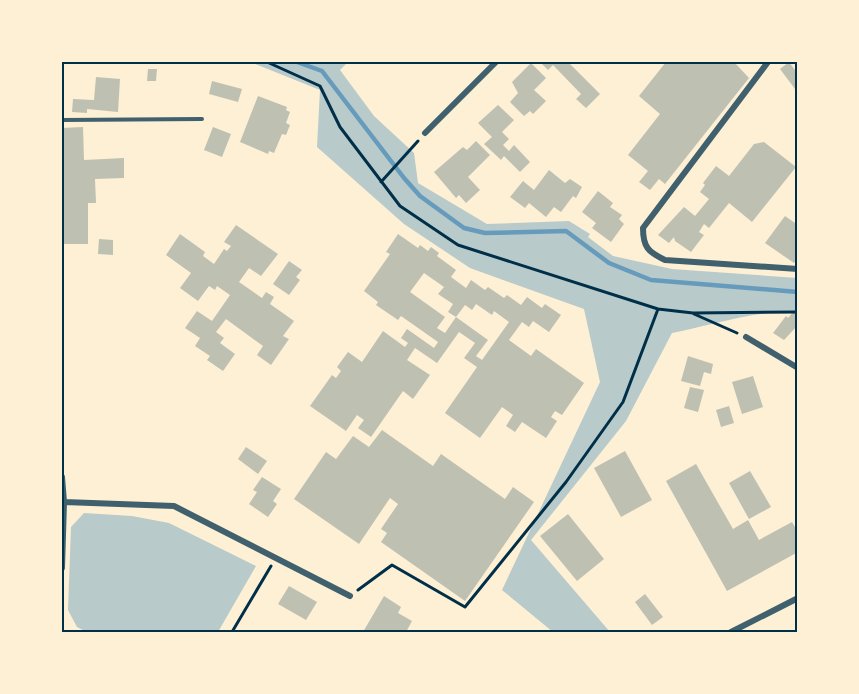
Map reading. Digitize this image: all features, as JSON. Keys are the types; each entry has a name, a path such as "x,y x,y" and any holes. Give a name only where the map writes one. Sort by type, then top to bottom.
{"street":[{"path":"425,133 496,62"},
{"path":"768,62 643,228 643,244 650,253 665,260 798,269"},
{"path":"746,337 798,368"},
{"path":"62,477 64,502 62,568"},
{"path":"64,502 174,506 277,556 350,596"},
{"path":"731,633 798,597"}],"lane":[{"path":"62,120 202,119"}],"path":[{"path":"267,62 320,86 340,127 400,206 458,245 658,309 693,313 798,312"},
{"path":"381,182 425,133"},
{"path":"350,596 392,565 465,607 566,482 623,402 658,309"},
{"path":"693,313 746,337"},
{"path":"232,633 277,556"}],"shaded area":[{"path":"250,62 348,62 340,70 374,116 414,153 418,183 487,224 569,221 590,234 588,237 613,256 672,269 797,278 797,312 751,315 672,333 626,421 531,540 610,632 553,632 502,590 600,382 584,309 470,268 404,224 317,147 320,90"},
{"path":"84,513 132,516 169,523 256,566 218,632 87,632 77,627 68,610 71,527"}],"building":[{"path":"540,62 568,62 600,94 586,108 576,99 581,94 553,65 548,70"},
{"path":"666,62 734,62 749,78 665,184 659,179 650,190 639,182 648,171 628,155 660,114 639,96"},
{"path":"789,62 798,74 798,93 780,69"},
{"path":"531,63 546,78 534,90 546,101 533,114 530,111 524,116 510,102 518,93 512,82"},
{"path":"148,69 157,69 156,81 147,81"},
{"path":"96,77 120,79 118,112 87,109 87,113 72,112 73,99 94,100"},
{"path":"212,81 242,89 238,102 209,94"},
{"path":"258,96 287,107 286,110 290,112 286,123 290,125 286,135 282,134 274,153 269,151 268,154 240,142"},
{"path":"498,105 514,120 502,132 509,139 503,145 509,151 514,145 530,162 520,172 504,156 501,160 484,144 492,137 478,123"},
{"path":"83,127 84,160 124,158 124,178 95,179 96,203 88,203 88,244 62,244 62,128"},
{"path":"213,127 231,134 222,157 204,150"},
{"path":"476,141 490,155 468,177 480,190 466,203 459,195 456,198 434,172 463,147 467,150"},
{"path":"764,142 796,167 752,222 729,203 709,228 704,224 699,232 704,235 691,252 675,241 674,237 669,243 658,235 684,207 695,216 709,199 700,192 705,185 703,183 716,166 729,176 754,144"},
{"path":"549,170 565,183 570,179 582,187 576,198 573,196 561,212 554,207 546,217 529,203 525,208 510,197 523,181 534,190"},
{"path":"598,191 613,203 610,207 622,215 619,219 624,224 611,242 592,228 596,223 582,212"},
{"path":"785,216 798,225 798,258 794,263 765,243"},
{"path":"236,225 278,254 261,276 249,268 239,282 262,298 266,292 274,297 270,304 294,321 283,336 289,339 271,365 257,355 263,346 226,319 216,332 224,338 220,343 235,354 223,371 207,360 210,356 195,346 200,338 185,328 197,311 212,321 230,295 217,286 215,290 209,286 198,301 180,288 191,273 166,255 180,234 205,252 203,256 214,264 224,249 227,251 231,246 224,242"},
{"path":"398,234 418,248 420,245 428,251 431,247 439,253 437,256 456,270 451,277 466,288 471,280 485,290 488,287 504,298 507,295 521,305 527,297 542,308 545,304 561,315 549,332 533,321 529,327 522,322 509,340 531,356 536,349 584,383 562,415 555,411 551,417 557,421 546,438 522,422 515,432 506,426 513,415 502,407 480,438 445,413 477,367 464,358 475,343 459,332 437,363 415,348 407,360 430,375 413,399 403,391 371,437 358,428 364,420 357,415 346,431 310,406 332,375 336,378 341,371 337,367 348,352 362,362 383,331 405,347 408,343 401,338 407,329 434,348 438,342 401,316 398,320 376,305 378,302 364,291 390,254 386,252","holes":["424,273 444,287 438,294 453,304 448,312 456,317 445,333 437,328 445,317 410,292","476,304 492,315 494,311 509,322 482,360 476,356 488,340 456,317 465,305 472,310"]},
{"path":"99,239 113,240 113,255 98,254"},
{"path":"289,261 302,270 296,277 300,280 289,295 273,284"},
{"path":"793,312 798,316 798,325 784,340 773,333 786,316 788,318"},
{"path":"688,356 713,364 711,374 704,372 700,386 681,381"},
{"path":"753,376 763,407 742,414 732,382"},
{"path":"690,387 704,390 698,412 684,408"},
{"path":"729,406 734,423 721,427 716,410"},
{"path":"382,430 433,466 441,454 505,499 513,487 534,502 465,601 381,542 387,533 381,529 398,504 390,498 359,544 294,499 326,452 336,459 353,436 369,447"},
{"path":"246,447 267,461 258,474 238,459"},
{"path":"625,451 652,500 621,517 594,468"},
{"path":"696,464 733,529 748,520 759,540 792,522 798,532 798,552 727,591 666,481"},
{"path":"750,471 771,507 749,519 729,483"},
{"path":"262,477 281,489 273,501 277,504 268,517 249,504 257,492 253,490"},
{"path":"568,514 604,559 577,581 540,536"},
{"path":"289,586 317,602 306,620 278,604"},
{"path":"645,594 663,617 652,625 635,602"},
{"path":"384,596 401,607 398,613 412,621 406,632 363,632"}],"waterway":[{"path":"297,62 322,71 420,196 464,228 485,233 566,231 609,263 651,280 798,292"}]}
